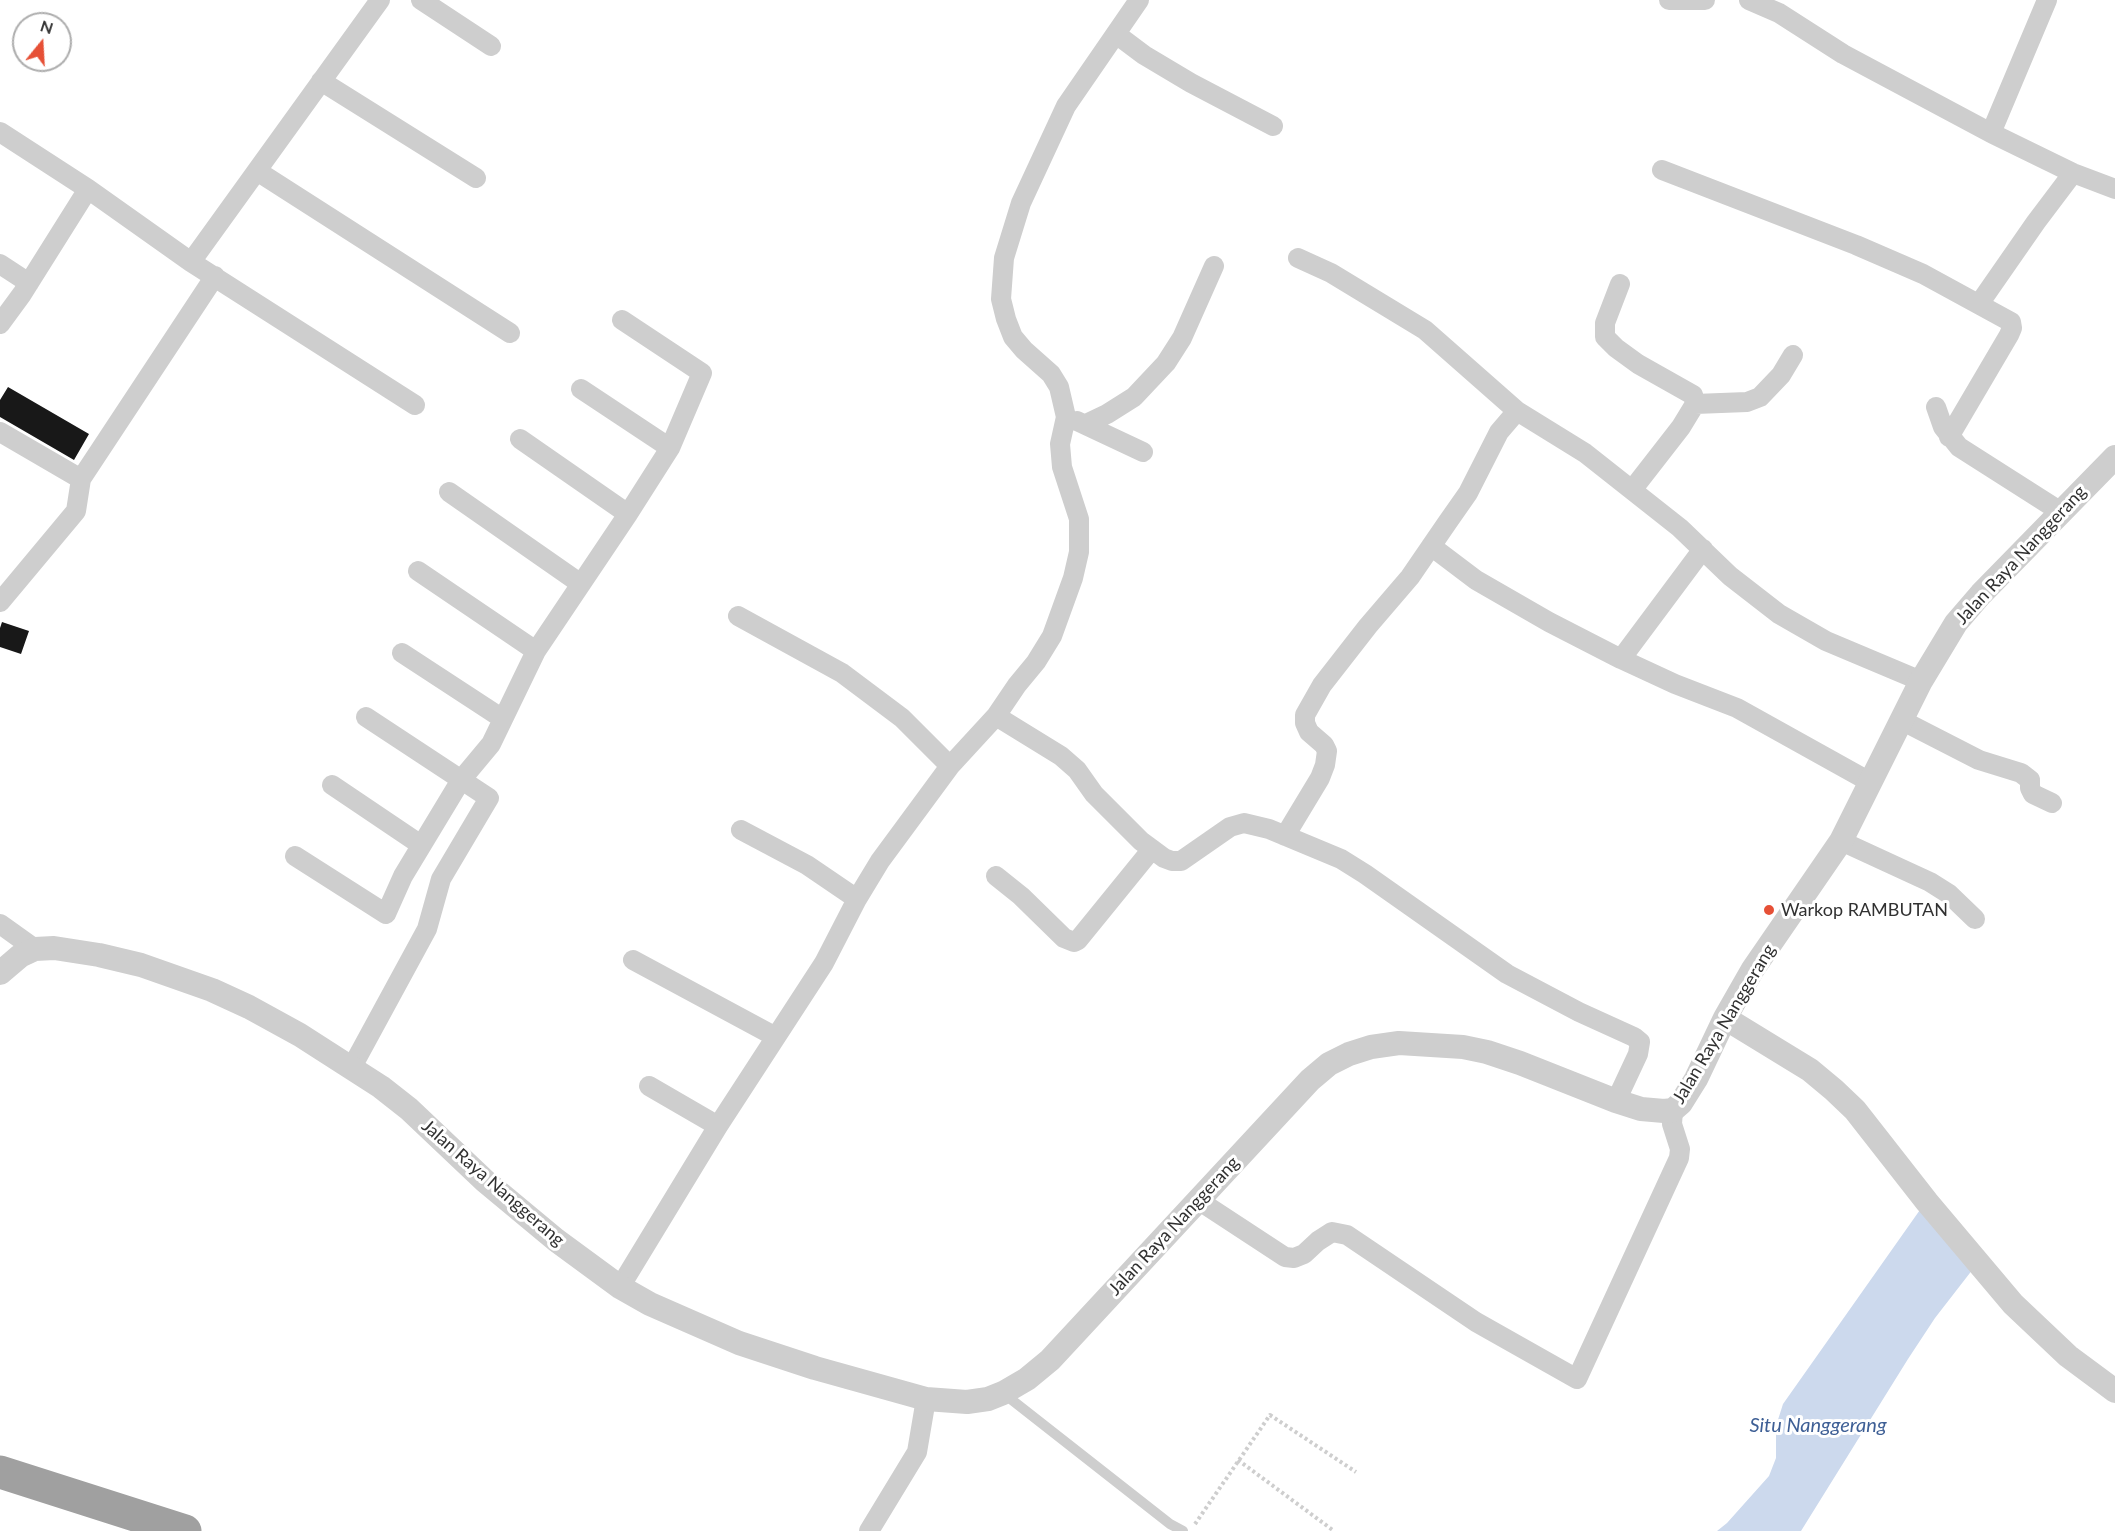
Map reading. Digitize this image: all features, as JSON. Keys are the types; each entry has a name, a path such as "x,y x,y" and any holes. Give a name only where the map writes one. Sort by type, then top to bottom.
{"highway":[{"path":"0,1472 185,1531"}],"street":[{"path":"192,262 380,0"},
{"path":"421,0 491,46"},
{"path":"620,1287 718,1126 824,963 857,899 880,861 950,766 996,716 1036,662 1052,636 1079,552 1079,519 1062,466 1060,444 1066,417 1059,387 1051,374 1013,337 1005,319 1001,299 1004,258 1021,203 1066,106 1139,0"},
{"path":"1669,0 1705,0"},
{"path":"1749,0 1779,14 1843,54 1991,133 2073,173 2115,189"},
{"path":"1991,133 2048,0"},
{"path":"1116,34 1144,55 1191,83 1273,126"},
{"path":"321,81 476,178"},
{"path":"0,132 88,189 192,262 416,405"},
{"path":"1662,170 1856,245 1923,274 2007,319 2012,328 1949,437"},
{"path":"257,171 510,333"},
{"path":"1980,303 2073,173"},
{"path":"0,324 29,283 88,189"},
{"path":"1298,258 1331,273 1425,330 1517,411 1586,453 1680,528 1730,576 1800,627 1826,641 1921,681"},
{"path":"0,264 29,283"},
{"path":"1086,424 1134,397 1166,363 1182,338 1214,266"},
{"path":"0,602 76,511 81,479 215,276"},
{"path":"1620,284 1605,323 1605,337 1638,364 1693,395 1695,404 1681,428 1632,490"},
{"path":"295,856 386,914 403,876 461,780 491,744 536,651 628,514 669,448 702,373 622,320"},
{"path":"1695,404 1747,402 1760,397 1780,375 1793,355"},
{"path":"581,389 669,448"},
{"path":"1936,407 1943,427 1959,447 2061,513"},
{"path":"1285,836 1320,778 1325,765 1327,751 1324,745 1309,732 1305,723 1305,715 1322,685 1410,577 1468,493 1499,432 1517,411"},
{"path":"1066,417 1086,424 1143,452"},
{"path":"0,432 81,479"},
{"path":"520,439 628,514"},
{"name":"Jalan Raya Nanggerang","path":"35,950 54,948 141,965 212,990 300,1035 352,1068 409,1109 485,1181 547,1233 620,1287 650,1304 739,1343 815,1368 926,1399 967,1402 988,1399 1027,1379 1050,1360 1310,1080 1329,1064 1349,1054 1371,1047 1399,1043 1463,1047 1487,1052 1641,1109 1673,1110 1696,1079 1725,1018 1753,969 1841,841 1921,681 1956,623 1981,594 2115,457"},
{"path":"449,492 582,584"},
{"path":"1431,546 1476,580 1549,622 1675,684 1737,708 1870,782"},
{"path":"1621,659 1703,549"},
{"path":"418,571 536,651"},
{"path":"738,616 842,673 902,718 950,766"},
{"path":"402,653 503,719"},
{"path":"996,716 1061,756 1077,771 1094,794 1141,841 1164,858 1180,861 1230,827 1244,823 1269,829 1349,864 1507,974 1579,1012 1634,1037 1640,1042 1638,1054 1616,1101"},
{"path":"352,1068 427,929 441,879 489,798 366,717"},
{"path":"1901,720 1979,760 2021,773 2030,780 2033,794 2052,803"},
{"path":"332,785 421,845"},
{"path":"741,830 807,865 857,899"},
{"path":"1841,841 1930,882 1949,894 1976,919"},
{"path":"996,876 1021,896 1064,938 1074,942 1152,849"},
{"path":"0,924 35,950"},
{"path":"0,973 20,956 35,950"},
{"path":"633,960 776,1037"},
{"path":"1725,1018 1810,1070 1855,1110 1927,1202 2013,1304 2068,1356 2115,1391"},
{"path":"649,1086 718,1126"},
{"path":"1198,1200 1285,1257 1294,1258 1304,1254 1332,1232 1347,1235 1476,1322 1577,1379 1679,1158 1680,1149 1672,1124 1673,1110"},
{"path":"869,1531 917,1452 926,1399"}],"lane":[{"path":"1003,1393 1170,1524 1183,1531"}],"path":[{"path":"1188,1531 1199,1519 1270,1415 1356,1472"},
{"path":"1238,1460 1334,1531"}],"water":[{"name":"Situ Nanggerang","path":"1922,1207 1973,1269 1935,1318 1908,1359 1801,1531 1717,1531 1769,1476 1776,1458 1776,1426 1783,1404"}],"building":[{"path":"8,387 89,434 74,460 0,417 0,400"},
{"path":"2,622 29,631 21,654 0,647"}],"place":[{"name":"Warkop RAMBUTAN","path":"1769,910"}]}
